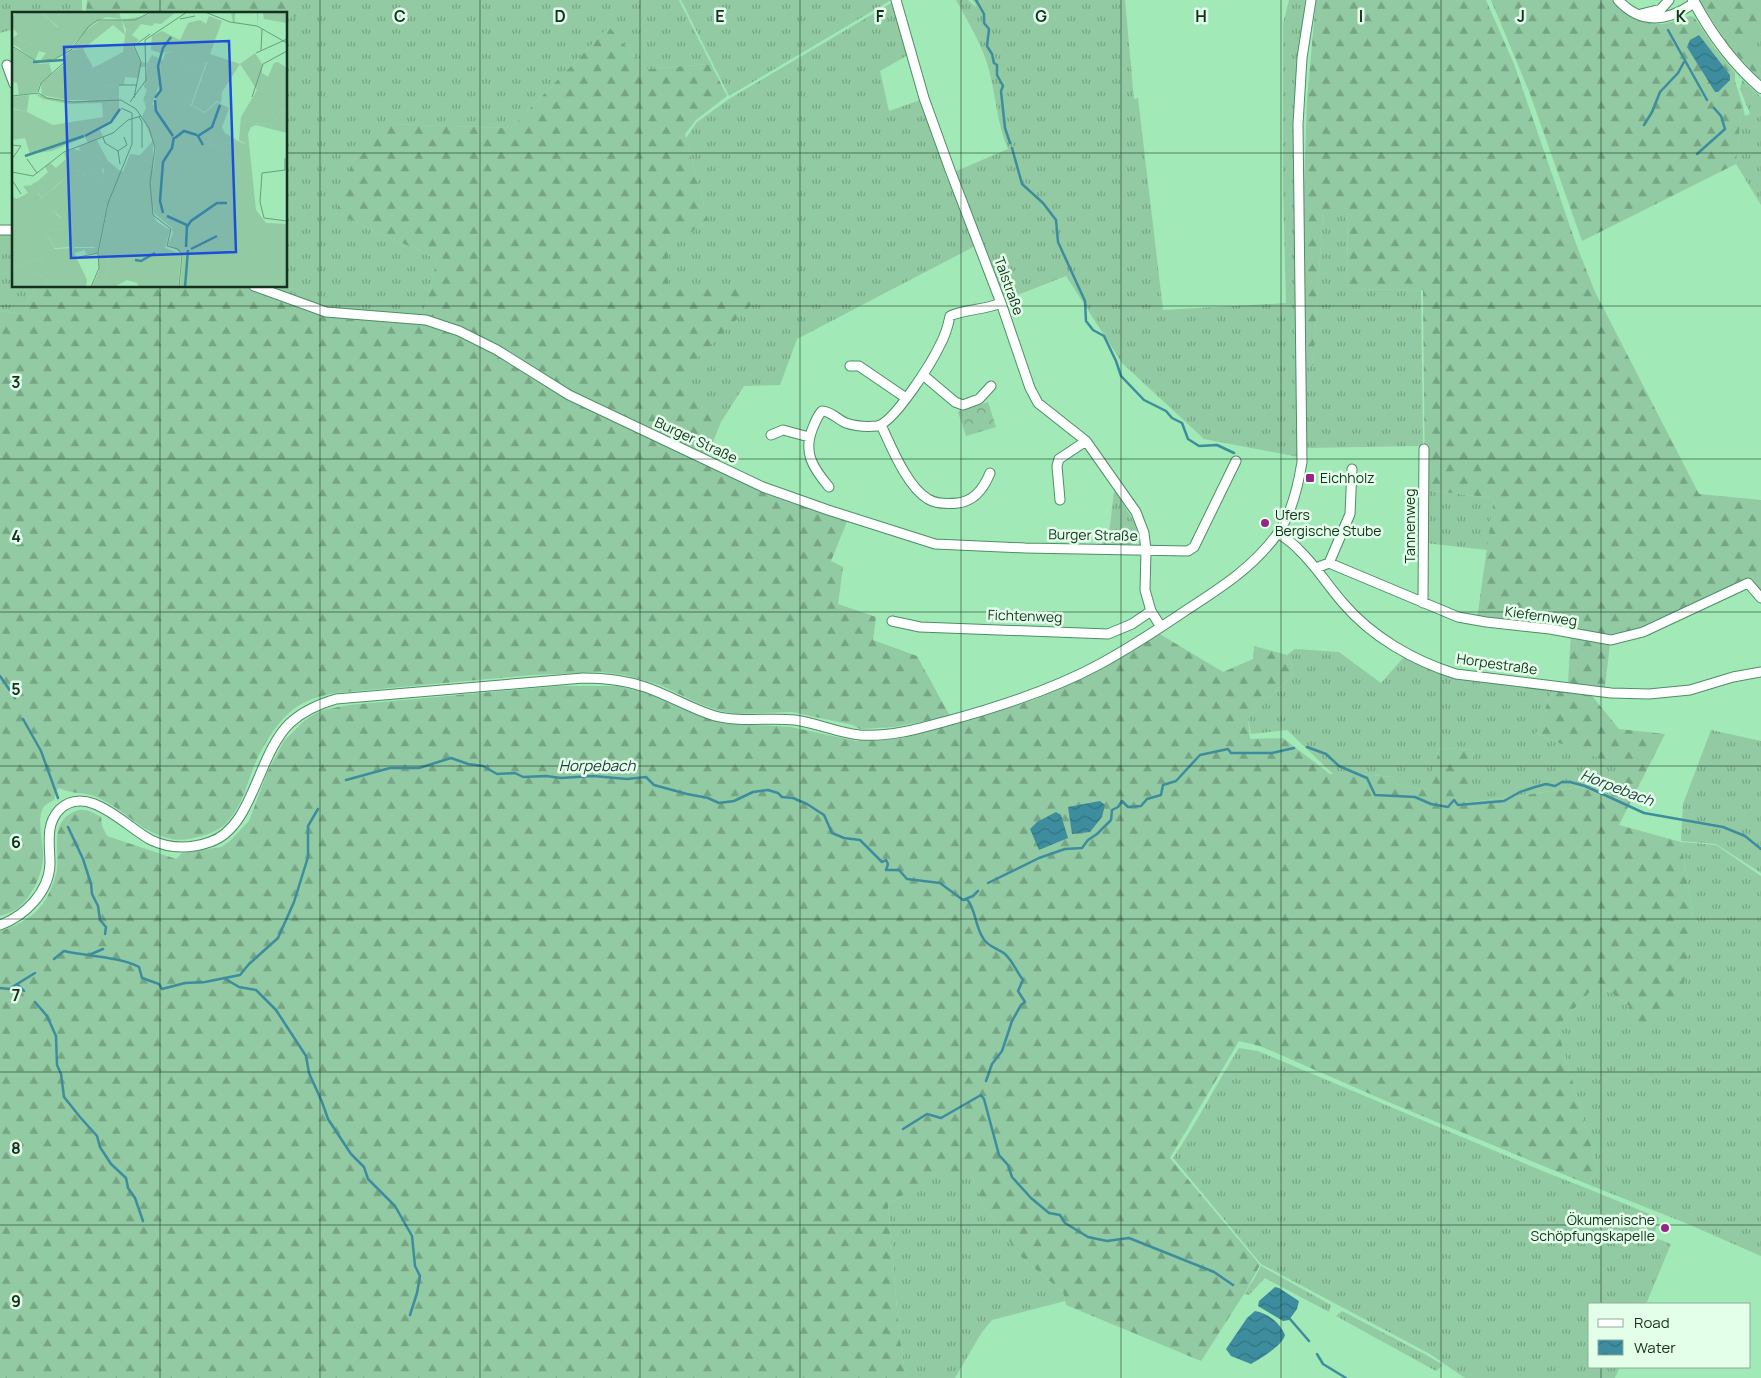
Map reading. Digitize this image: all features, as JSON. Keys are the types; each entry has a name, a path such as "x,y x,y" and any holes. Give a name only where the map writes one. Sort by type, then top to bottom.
{"main road":[{"path":"1693,1 1718,42 1732,60 1761,88"}],"street":[{"name":"Talstraße","path":"896,0 924,98 1001,303 1030,388 1038,404 1086,441 1136,512 1143,527 1146,550 1144,590 1151,611 1161,627"},
{"path":"0,925 25,912 39,894 49,870 49,830 51,822 60,809 68,804 80,801 93,803 144,836 168,846 183,847 212,842 222,837 236,824 267,756 283,731 290,723 308,710 336,699 584,678 614,679 645,686 716,716 743,720 797,721 860,735 894,734 925,727 1030,695 1099,665 1225,586 1251,564 1278,533 1296,495 1302,462 1298,124 1302,58 1310,0"},
{"path":"1618,0 1623,6 1639,15 1651,18 1664,18 1673,15 1693,1"},
{"path":"1639,15 1660,9 1669,0"},
{"path":"6,65 12,79"},
{"name":"Burger Straße","path":"260,288 326,312 426,320 453,328 497,350 569,395 763,487 935,544 1016,548 1146,550"},
{"path":"829,487 810,461 808,451 808,437 818,414 826,411 854,425 881,425 895,414 923,375 940,346 950,316 956,313 988,308 1001,303"},
{"path":"850,366 859,366 906,398"},
{"path":"923,375 955,402 963,405 979,399 991,386"},
{"path":"881,425 906,474 927,499 950,503 960,503 971,499 979,493 990,473"},
{"path":"771,435 783,430 808,437"},
{"path":"1060,500 1057,466 1059,459 1086,441"},
{"name":"Tannenweg","path":"1423,603 1424,449"},
{"path":"1146,550 1188,551 1194,547 1236,461"},
{"path":"1316,568 1329,563 1350,514 1352,469"},
{"name":"Horpestraße","path":"1278,533 1298,548 1345,605 1381,638 1416,658 1456,674 1611,693 1650,694 1690,690 1733,677 1761,672"},
{"name":"Kiefernweg","path":"1329,563 1458,617 1550,629 1610,640 1643,632 1748,583 1761,598"},
{"name":"Fichtenweg","path":"892,622 920,627 1108,634 1132,624 1151,611"}],"green space":[{"path":"0,0 82,0 82,11 79,12 12,12 12,30 0,33"},
{"path":"87,0 285,0 297,16 288,18 288,12 86,12"},
{"path":"285,0 679,0 711,64 646,69 609,27 511,128 391,124 336,213 437,259 423,317 327,311 267,288 288,288 288,18 296,15"},
{"path":"681,0 891,0 729,96"},
{"path":"956,0 968,0 976,7 972,0 1125,0 1134,99 1138,98 1163,310 1286,303 1283,188 1283,24 1289,0 1305,0 1297,96 1299,457 1204,439 1122,363 1066,276 1002,301 954,172 1008,149 1001,130 983,52"},
{"path":"1316,0 1486,0 1514,64 1576,244 1595,292 1699,494 1761,500 1761,594 1748,580 1643,631 1611,634 1605,687 1568,683 1571,631 1477,619 1494,498 1425,490 1423,290 1347,289 1348,208 1323,213 1313,365 1303,365 1304,187 1307,100"},
{"path":"1491,0 1612,0 1633,17 1653,24 1664,24 1690,16 1694,17 1714,47 1735,73 1735,81 1742,103 1736,164 1582,241 1530,94"},
{"path":"1699,0 1761,0 1761,33 1742,41 1761,67 1761,81 1729,46"},
{"path":"893,2 908,55 880,71 889,111 923,99 946,176 977,245 797,339 780,385 744,386 721,422 678,377 667,290 667,248 708,220 686,138 697,122 729,99"},
{"path":"609,27 646,69 711,64 727,96 696,120 685,134 708,220 668,248 668,290 739,286 754,302 679,377 721,422 707,457 663,438 423,317 437,259 336,213 351,166 391,124 511,128"},
{"path":"1761,33 1761,67 1741,41"},
{"path":"1742,80 1761,97 1761,205 1736,164 1742,103 1745,116 1750,114 1740,89"},
{"path":"1348,208 1347,289 1421,290 1423,446 1306,448 1303,365 1313,365 1323,212"},
{"path":"0,233 12,233 12,288 35,288 23,314 0,311"},
{"path":"35,288 253,288 297,306 422,322 474,340 572,399 848,519 831,561 843,567 838,604 876,617 873,640 917,656 950,716 894,727 860,729 853,725 792,712 736,714 700,704 660,685 625,675 601,672 532,675 329,694 300,705 290,712 269,737 254,766 241,802 233,815 222,827 195,838 182,840 162,836 143,827 99,798 59,788 54,800 42,810 40,826 43,860 42,868 33,890 18,908 0,916 0,311 23,314"},
{"path":"988,402 996,427 966,436 958,412"},
{"path":"1425,490 1494,498 1487,550 1425,543"},
{"path":"1114,492 1117,493 1135,524 1139,539 1134,544 1102,544 1109,534"},
{"path":"1158,633 1223,672 1253,659 1254,646 1287,655 1295,673 1248,718 1250,739 1283,738 1330,774 1392,777 1396,784 1427,790 1440,748 1474,750 1466,803 1581,787 1607,797 1621,767 1536,734 1553,688 1591,691 1592,696 1619,729 1665,734 1619,825 1681,842 1693,917 1683,991 1658,1027 1626,1026 1629,1006 1598,983 1557,1027 1598,1169 1587,1184 1386,1101 1260,1046 1239,1041 1170,1158 1260,1265 1244,1294 1201,1361 1066,1305 1063,1292 1022,1258 983,1206 971,1173 936,1173 888,1205 899,1332 906,1378 0,1378 0,931 26,920 37,911 46,899 56,874 58,833 64,819 70,814 78,810 90,811 101,817 102,826 107,836 176,859 182,853 221,847 230,841 249,821 267,773 284,741 304,721 323,710 349,705 558,686 617,686 644,692 700,716 722,723 791,727 856,741 894,738 959,723 1034,700 1100,670"},
{"path":"1295,649 1339,652 1381,683 1404,657 1455,679 1553,688 1536,734 1622,767 1606,797 1581,787 1465,803 1474,750 1440,748 1428,790 1396,784 1392,777 1333,774 1287,730 1251,734 1248,718 1295,673 1287,655"},
{"path":"1711,730 1761,741 1761,873 1716,844 1681,841 1683,804"},
{"path":"1681,842 1716,845 1761,876 1761,1256 1683,1222 1587,1184 1598,1169 1557,1027 1598,983 1629,1006 1627,1026 1693,917"},
{"path":"1239,1048 1258,1051 1659,1218 1653,1237 1671,1244 1646,1303 1588,1303 1588,1368 1620,1368 1615,1378 1465,1378 1430,1354 1261,1264 1173,1158"},
{"path":"935,1173 971,1173 983,1206 1022,1258 1063,1292 1065,1301 992,1320 982,1332 955,1378 906,1378 899,1332 888,1205"},
{"path":"1261,1266 1331,1305 1329,1312 1265,1278 1249,1295 1244,1294"},
{"path":"1342,1311 1443,1365 1436,1371 1336,1316"}],"water":[{"path":"1699,35 1730,75 1730,80 1718,92 1715,92 1687,47 1690,40"},
{"path":"1100,801 1105,805 1102,817 1090,832 1072,834 1068,807"},
{"path":"1056,812 1061,815 1068,838 1039,850 1030,829 1037,822"},
{"path":"1275,1287 1299,1301 1297,1309 1289,1320 1283,1321 1258,1306 1259,1301"},
{"path":"1255,1311 1273,1319 1285,1335 1276,1347 1251,1364 1231,1356 1226,1349 1247,1318"}],"waterway":[{"path":"976,0 984,14 984,23 989,29 987,46 992,54 994,63 997,65 997,75 1003,86 1001,91 1005,128 1010,143"},
{"path":"1668,30 1707,100"},
{"path":"1644,125 1652,112 1660,92 1678,73 1684,62"},
{"path":"1697,154 1725,129 1721,116 1714,108"},
{"path":"1012,148 1022,184 1043,203 1056,220 1058,242 1085,301 1086,321 1093,330 1104,336 1121,376 1144,400 1166,411 1172,418 1182,423 1188,439 1199,446 1217,445 1234,453"},
{"path":"0,676 15,698"},
{"path":"23,719 41,751 58,798"},
{"name":"Horpebach","path":"1307,747 1326,754 1339,766 1367,778 1375,795 1415,797 1431,804 1448,807 1454,800 1458,805 1504,801 1520,792 1535,787 1546,784 1555,786 1562,782 1570,782 1585,786 1644,813 1723,827 1745,836 1761,849"},
{"name":"Horpebach","path":"988,883 1039,858 1065,849 1082,848 1088,840 1111,820 1112,810 1118,807 1122,801 1128,807 1141,806 1147,799 1161,795 1163,785 1176,781 1200,755 1228,749 1231,753 1272,753 1294,748"},
{"name":"Horpebach","path":"346,780 390,768 419,768 451,758 468,764 483,766 497,774 515,773 523,777 546,776 561,778 593,776 627,779 646,777 654,785 708,798 719,803 734,801 753,792 768,790 778,793 782,797 793,798 807,804 824,815 832,833 844,838 860,840 882,862 886,860 888,864 886,870 899,870 907,879 940,883 963,900 973,896 978,891"},
{"name":"Horpebach","path":"54,959 64,951 123,961 139,967 142,978 159,984 162,989 185,983 205,982 240,975 249,964 278,938 294,902 308,857 308,826 318,809"},
{"path":"68,827 83,859 91,884 92,894 98,906 100,920 106,927 105,934"},
{"path":"967,899 985,941 1008,957 1023,980 1018,991 1025,1002 1021,1005 1012,1021 1002,1051 992,1064 986,1081"},
{"path":"89,955 103,949"},
{"name":"Horpebach","path":"0,988 9,989 35,973"},
{"path":"224,978 239,987 256,990 276,1010 306,1056 309,1073 328,1119 351,1154 364,1167 368,1179 395,1206 412,1236 415,1266 420,1276 410,1315"},
{"path":"17,984 24,991"},
{"path":"35,1002 47,1016 56,1036 57,1065 61,1074 64,1097 97,1136 100,1147 111,1164 126,1178 128,1188 135,1198 143,1221"},
{"path":"903,1129 927,1114 941,1118 981,1095 984,1099 999,1155 1008,1165 1012,1177 1031,1198 1049,1213 1060,1215 1065,1223 1088,1237 1107,1241 1129,1238 1214,1272 1233,1285"},
{"path":"1290,1319 1309,1341"},
{"path":"1317,1354 1323,1364 1346,1378"}],"place":[{"name":"Eichholz","path":"1310,478"},
{"name":"Ufers Bergische Stube","path":"1265,523"},
{"name":"Ökumenische Schöpfungskapelle","path":"1665,1228"}]}
